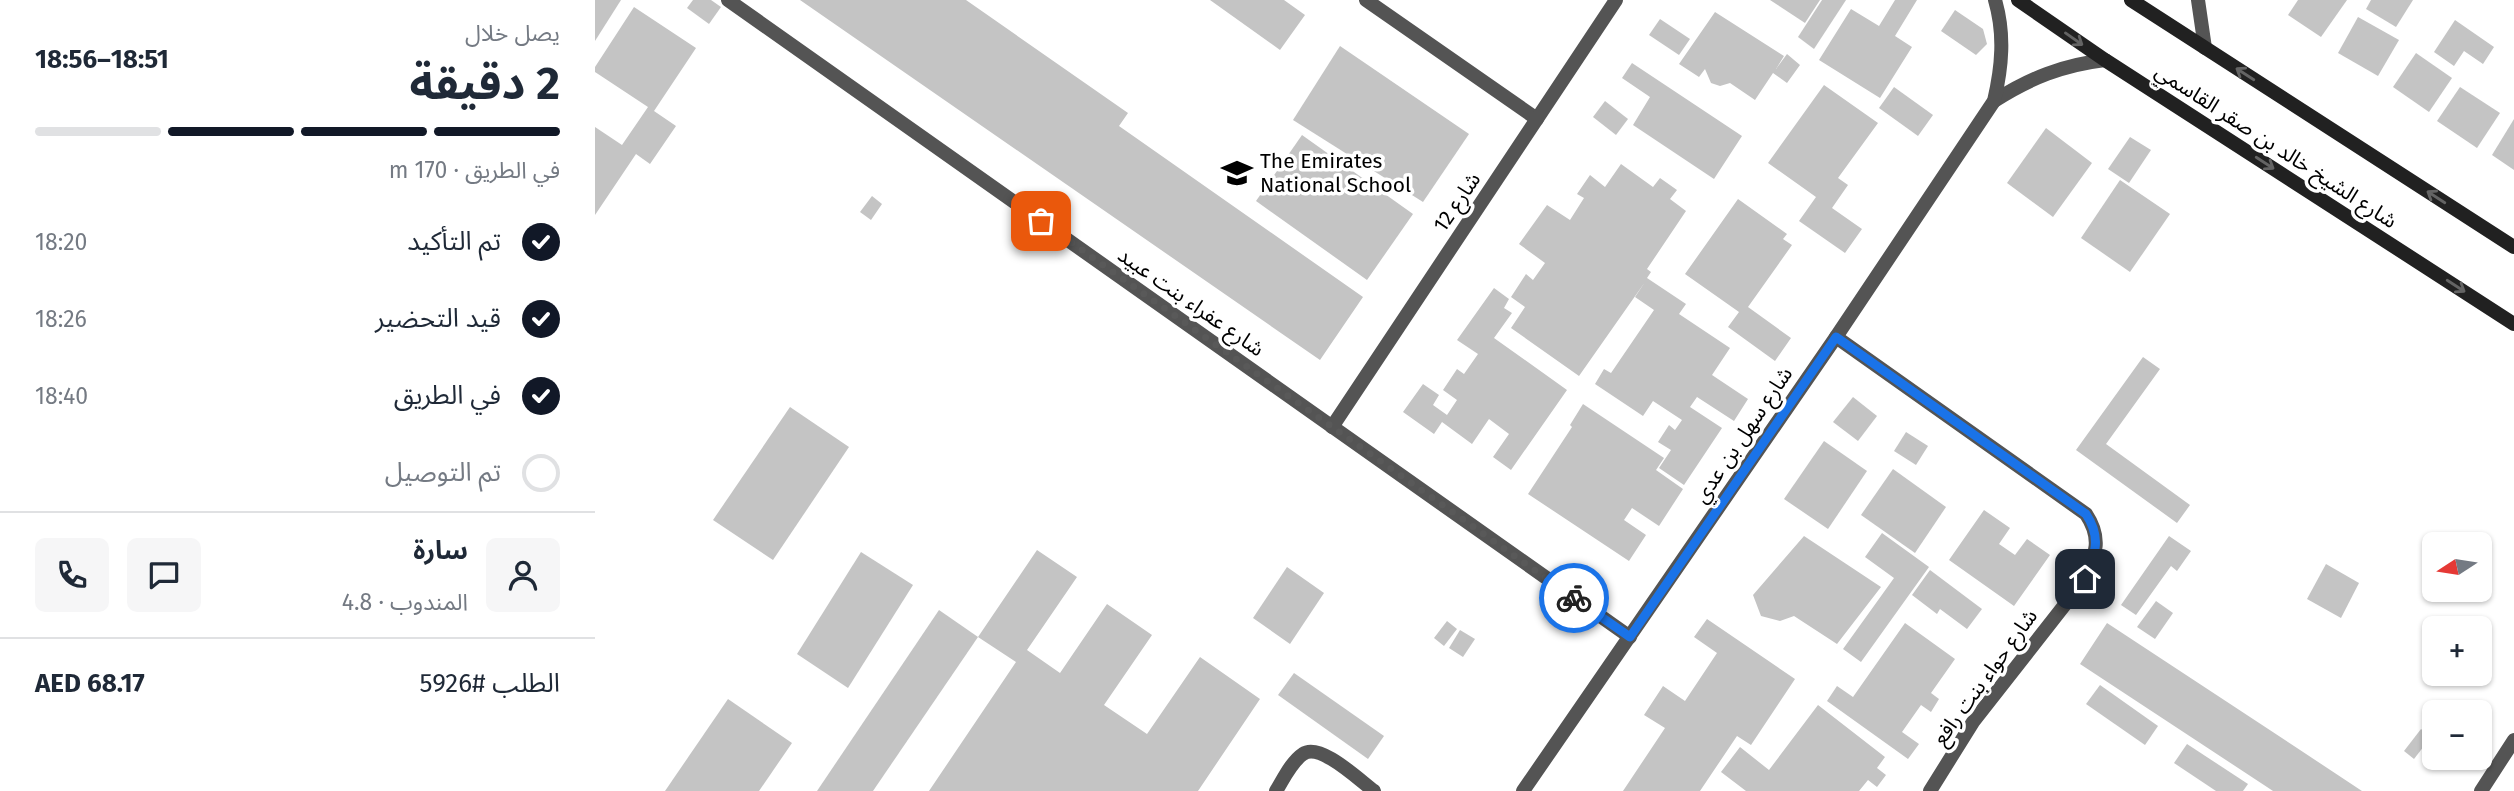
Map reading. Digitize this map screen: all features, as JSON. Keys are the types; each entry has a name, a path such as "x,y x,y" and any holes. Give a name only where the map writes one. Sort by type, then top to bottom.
{"main road":[{"name":"شارع الشيخ خالد بن صقر القاسمي","path":"2018,0 2105,60 2514,324"},
{"name":"شارع الشيخ خالد بن صقر القاسمي","path":"2131,0 2514,247"}],"street":[{"name":"شارع عفراء بنت عبيد","path":"728,0 1630,637"},
{"path":"1366,0 1537,119"},
{"name":"شارع 12","path":"1332,427 1616,0"},
{"name":"شارع سهل بن عدي","path":"1523,791 1836,337 1994,101 2001,71 2002,40 1995,0"},
{"path":"2198,0 2205,48"},
{"name":"شارع سهل بن عدي","path":"1994,101 2046,72 2105,60"},
{"name":"شارع حواء بنت رافع","path":"1836,337 2086,514 2094,526 2095,555 2085,579 1973,722 1930,791"},
{"path":"2481,791 2514,740"},
{"path":"1276,791 1298,758 1313,751 1328,757 1374,791"}],"building":[{"path":"595,0 621,0 595,41"},
{"path":"693,0 711,0 721,7 709,24 687,8"},
{"path":"800,0 966,0 1128,113 1119,126 1363,297 1320,360"},
{"path":"1210,0 1284,0 1305,15 1280,50"},
{"path":"1770,0 1820,0 1805,23"},
{"path":"1822,0 1846,0 1814,49 1798,37"},
{"path":"1895,0 1917,0 1895,36 1912,47 1880,98 1819,60 1851,9 1879,26"},
{"path":"2298,0 2347,0 2321,37 2288,15"},
{"path":"2371,0 2413,0 2396,27 2366,9"},
{"path":"634,7 696,48 654,111 676,126 650,164 636,154 595,215 595,127 622,145 648,107 595,72 595,67"},
{"path":"1955,10 1983,29 1987,44 1976,55 1941,31"},
{"path":"1715,12 1784,56 1776,69 1787,54 1800,65 1787,83 1773,73 1755,100 1730,83 1720,86 1711,83 1705,69 1699,77 1679,64"},
{"path":"2358,17 2399,40 2378,76 2338,53"},
{"path":"1660,19 1690,39 1679,55 1649,35"},
{"path":"2455,20 2494,47 2483,64 2464,51 2454,66 2434,52"},
{"path":"1340,46 1469,134 1423,202 1293,120"},
{"path":"2416,53 2452,78 2429,112 2393,87"},
{"path":"1632,63 1742,136 1714,179 1633,125 1650,97 1622,78"},
{"path":"1824,85 1878,123 1838,178 1848,185 1832,208 1862,229 1845,253 1799,221 1816,197 1768,163"},
{"path":"1894,87 1933,115 1918,136 1879,108"},
{"path":"2460,87 2500,113 2477,148 2437,121"},
{"path":"1605,101 1628,119 1616,135 1593,117"},
{"path":"2514,119 2514,170 2492,155"},
{"path":"2046,128 2092,163 2053,217 2007,183"},
{"path":"1302,135 1413,214 1367,280 1256,201"},
{"path":"2130,137 2151,150 2129,183 2108,169"},
{"path":"1621,164 1653,187 1660,178 1677,190 1670,199 1686,211 1647,269 1651,272 1647,278 1686,304 1679,314 1730,348 1712,375 1748,399 1734,421 1697,397 1690,407 1722,428 1684,485 1659,468 1671,450 1658,442 1669,425 1675,430 1682,420 1653,401 1643,416 1595,384 1604,369 1611,373 1654,310 1635,297 1645,282 1579,376 1511,328 1525,307 1511,297 1526,274 1533,280 1545,263 1519,244 1547,205 1570,220 1584,198 1577,194 1590,175 1605,187"},
{"path":"2120,180 2170,214 2130,272 2081,238"},
{"path":"872,196 882,204 871,220 860,212"},
{"path":"1738,199 1787,234 1783,239 1792,245 1748,307 1791,338 1775,361 1728,327 1739,312 1685,274"},
{"path":"1494,288 1509,299 1504,308 1512,313 1494,338 1567,390 1511,470 1493,457 1509,434 1489,419 1472,444 1442,422 1434,434 1403,412 1423,384 1439,395 1433,405 1447,415 1457,400 1443,390 1457,369 1464,374 1478,354 1457,340"},
{"path":"2143,357 2160,369 2106,444 2190,505 2177,523 2076,450"},
{"path":"1853,397 1877,416 1858,441 1833,422"},
{"path":"1583,404 1664,458 1656,470 1683,489 1659,526 1632,508 1624,520 1646,535 1629,561 1528,494 1572,427 1570,425"},
{"path":"790,407 849,447 773,560 713,520"},
{"path":"1906,432 1928,446 1916,465 1894,451"},
{"path":"1824,441 1867,471 1828,529 1784,499"},
{"path":"1893,469 1946,507 1915,553 1861,515"},
{"path":"1984,510 2010,528 1999,544 2015,555 2027,539 2050,555 2014,606 1949,560"},
{"path":"1882,533 1929,567 1861,662 1843,649 1894,578 1865,557"},
{"path":"1804,536 1881,587 1837,644 1794,616 1780,621 1761,616 1753,595"},
{"path":"2169,536 2191,551 2177,571 2171,566 2136,615 2121,605"},
{"path":"1037,550 1077,577 1027,650 1060,673 1107,604 1152,635 1104,705 1147,734 1200,657 1260,699 1198,791 929,791 1016,662 978,637"},
{"path":"861,552 913,585 848,688 797,654"},
{"path":"2326,564 2359,583 2341,618 2307,599"},
{"path":"1287,567 1324,593 1290,644 1253,618"},
{"path":"1930,570 1982,609 1967,629 1940,609 1937,614 1912,595"},
{"path":"2156,601 2173,613 2155,639 2137,627"},
{"path":"939,610 978,637 873,791 817,791"},
{"path":"1707,619 1795,679 1751,745 1737,736 1700,791 1623,791 1665,728 1644,715 1663,686 1685,701 1717,653 1694,637"},
{"path":"1447,621 1457,629 1444,646 1434,638"},
{"path":"1905,623 1955,659 1931,693 1939,699 1931,712 1921,705 1902,732 1919,744 1908,759 1827,701 1837,686 1853,697"},
{"path":"2107,623 2362,791 2273,791 2080,664"},
{"path":"1460,630 1475,639 1463,657 1449,648"},
{"path":"1294,673 1384,736 1368,759 1278,695"},
{"path":"2100,685 2158,726 2145,745 2086,704"},
{"path":"728,699 792,743 759,791 665,791"},
{"path":"1818,705 1885,757 1877,768 1886,775 1877,787 1868,780 1859,791 1746,791 1721,772 1740,747 1769,770"},
{"path":"2422,730 2422,749 2414,759 2404,751"},
{"path":"2187,744 2248,784 2243,791 2216,791 2174,763"}],"way so far":[{"path":"1041,221 1574,598"}],"place":[{"name":"The Emirates National School","path":"1237,173"}],"route":[{"path":"1574,598 1630,637 1836,337 2086,514 2094,526 2096,539 2095,555 2085,579"}]}
